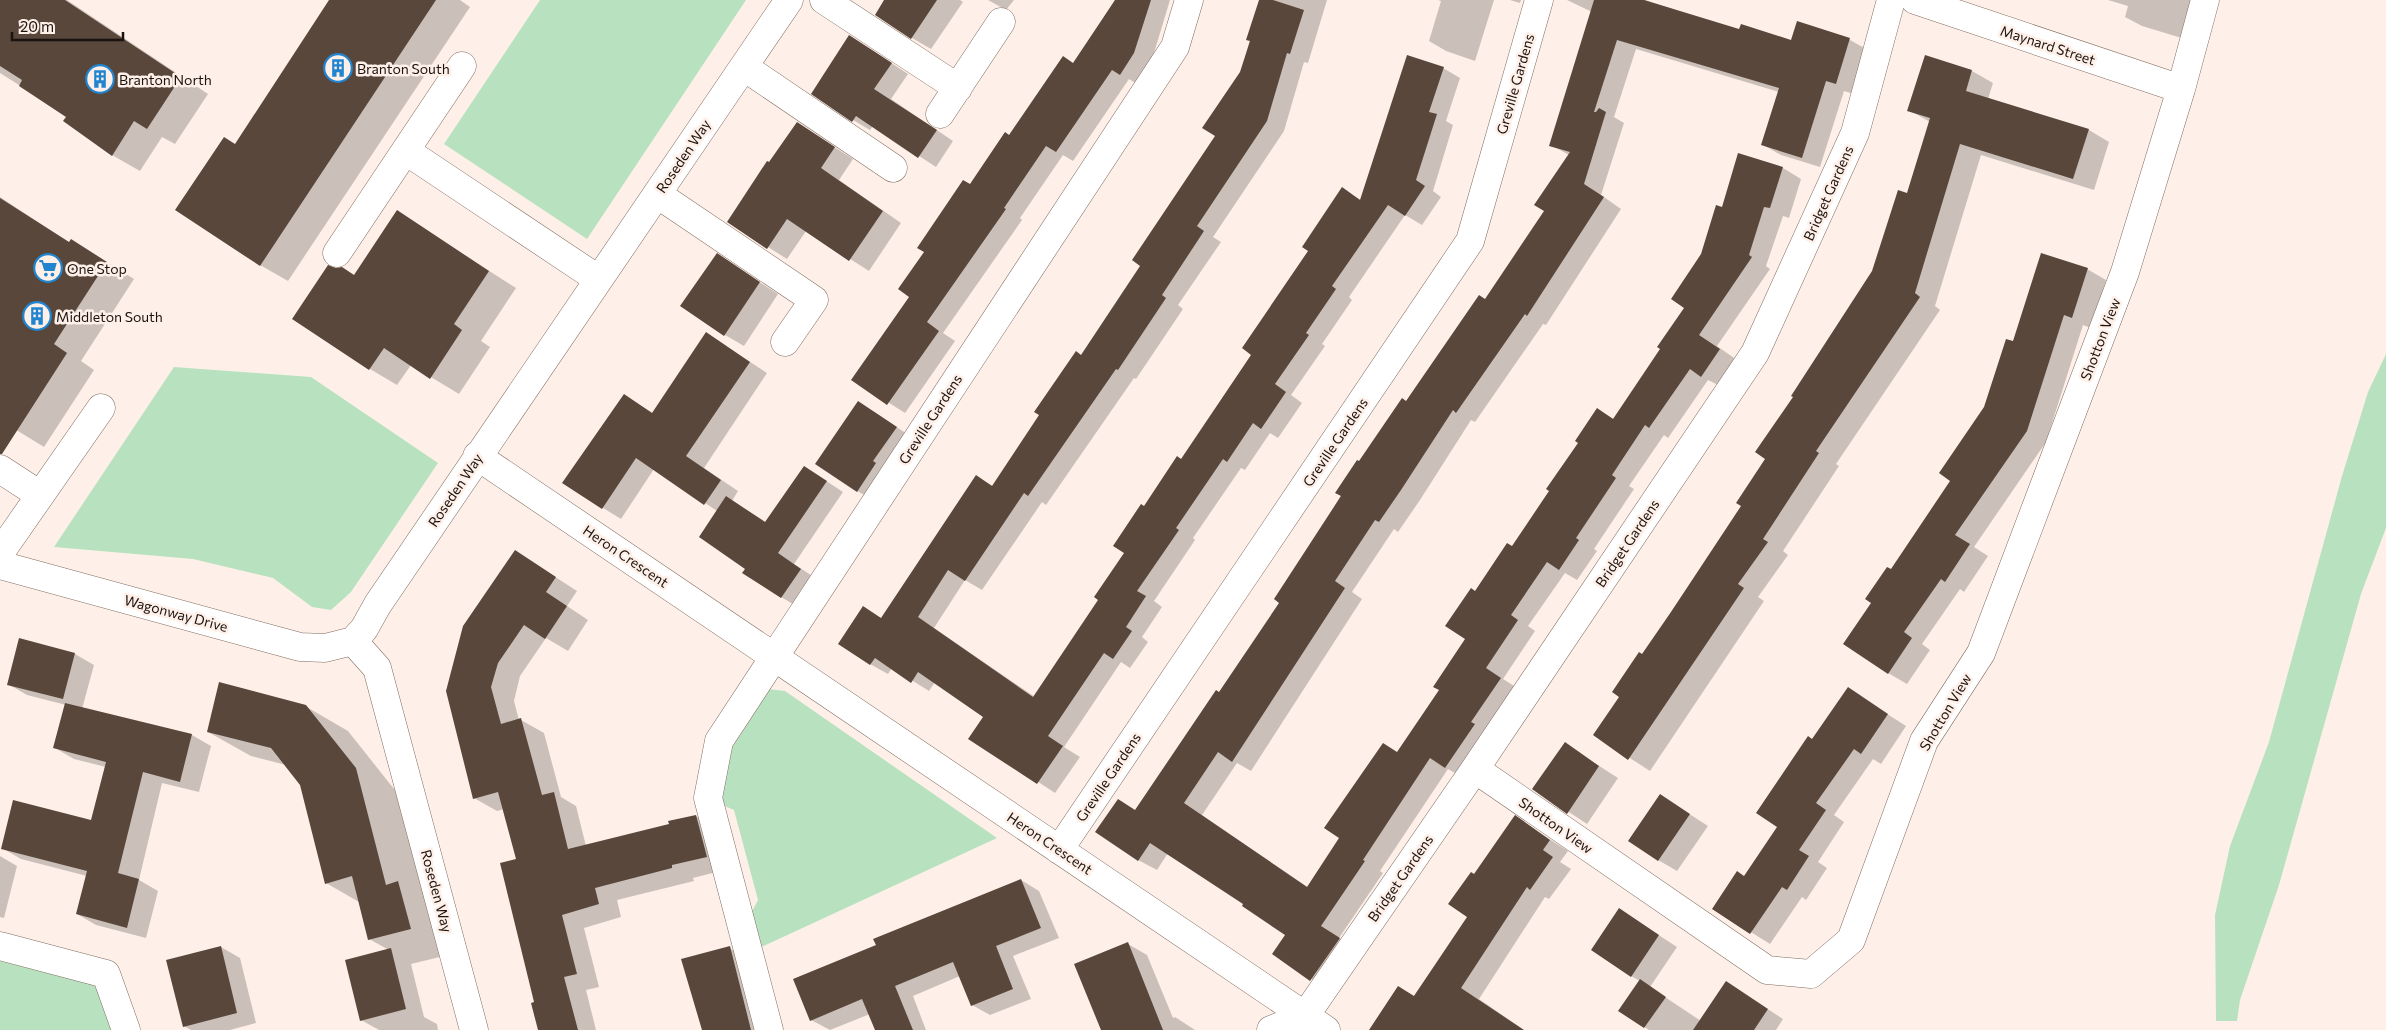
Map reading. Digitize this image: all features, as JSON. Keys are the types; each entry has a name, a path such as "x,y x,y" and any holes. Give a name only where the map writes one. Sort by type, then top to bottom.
{"street":[{"name":"Roseden Way","path":"474,1030 377,668 353,641 364,628 477,456 789,0"},
{"path":"824,0 958,88"},
{"name":"Greville Gardens","path":"773,656 1175,47 1189,0"},
{"name":"Greville Gardens","path":"1059,850 1470,241 1539,0"},
{"name":"Bridget Gardens","path":"1316,1023 1475,770 1755,352 1855,133 1891,0"},
{"name":"Maynard Street","path":"1914,0 2181,89"},
{"path":"2181,89 2204,0"},
{"path":"940,114 1001,22"},
{"path":"337,253 462,66"},
{"path":"744,66 893,168"},
{"name":"Shotton View","path":"1475,770 1767,970 1812,974 1851,940 1924,741 1981,653 2125,272 2181,89"},
{"path":"406,150 598,280"},
{"path":"656,194 814,300 785,342"},
{"path":"0,553 101,408"},
{"name":"Heron Crescent","path":"477,456 1316,1023"},
{"path":"0,469 40,495"},
{"name":"Wagonway Drive","path":"0,565 300,647 325,648 353,641"},
{"path":"770,1030 708,798 719,741 773,656"},
{"path":"0,946 106,974 126,1030"},
{"path":"1271,1030 1316,1023"}],"green space":[{"path":"540,0 746,0 587,239 444,144"},
{"path":"2386,354 2386,528 2361,594 2279,885 2240,1000 2237,1021 2216,1021 2215,915 2230,846 2269,742 2342,476 2368,392"},
{"path":"174,367 311,377 438,463 351,592 331,610 312,607 273,578 193,559 54,547"},
{"path":"761,688 785,691 997,838 755,950 747,921 758,900 734,810 713,801 719,741"},
{"path":"0,961 100,986 111,1030 0,1030"}],"building":[{"name":"Branton North","path":"0,0 65,0 181,77 147,129 134,121 112,156 63,121 66,117 19,86 22,80 0,66"},
{"name":"Branton South","path":"329,0 436,0 260,266 175,210 224,137 235,144"},
{"path":"884,0 937,0 911,39 875,15"},
{"path":"1115,0 1151,0 1134,53 1120,75 1112,70 1056,152 1046,146 1004,208 1006,209 927,322 939,331 887,405 851,380 909,297 898,289 924,252 917,248 963,180 970,184 1005,132 1009,135 1063,56 1073,63"},
{"path":"1259,0 1273,0 1304,10 1290,54 1287,53 1267,121 1197,226 1204,231 1162,295 1166,298 1118,370 1116,369 1028,496 1024,493 965,581 948,570 918,617 1033,697 1098,600 1094,597 1124,553 1113,546 1141,504 1144,506 1177,456 1181,459 1251,355 1242,348 1308,251 1302,247 1342,187 1360,200 1407,55 1444,67 1429,112 1437,114 1416,180 1425,186 1405,216 1388,205 1332,286 1336,289 1306,333 1309,335 1275,384 1286,392 1261,429 1253,423 1227,462 1223,459 1176,528 1179,530 1137,591 1146,596 1126,627 1132,631 1113,659 1104,653 1048,736 1063,746 1037,784 968,739 983,717 918,672 911,683 875,658 870,665 838,644 863,606 881,618 976,475 992,486 1039,415 1034,412 1076,351 1081,355 1140,266 1132,260 1215,136 1202,128 1240,72 1250,41 1246,40"},
{"path":"1594,0 1644,0 1739,29 1741,24 1791,40 1797,21 1850,38 1836,84 1826,81 1802,158 1761,145 1779,88 1617,40 1594,112 1599,108 1606,112 1584,184 1604,197 1527,316 1525,314 1456,413 1453,410 1379,522 1375,520 1335,581 1345,588 1232,762 1218,752 1184,803 1307,887 1339,838 1324,828 1383,743 1397,752 1439,690 1433,687 1465,639 1445,626 1471,588 1475,591 1507,543 1512,546 1549,491 1546,489 1578,443 1575,441 1597,408 1613,419 1660,349 1657,347 1684,308 1671,299 1701,254 1716,205 1722,207 1738,153 1783,167 1770,208 1764,207 1749,255 1752,257 1699,335 1720,349 1701,377 1690,369 1649,428 1645,425 1612,475 1616,478 1576,538 1579,540 1559,570 1547,562 1511,615 1518,620 1486,668 1501,678 1471,722 1475,724 1445,768 1430,758 1363,860 1365,861 1321,926 1340,938 1310,981 1272,954 1285,935 1242,906 1243,904 1150,843 1138,861 1095,832 1118,799 1135,810 1216,690 1219,692 1279,603 1274,599 1341,496 1335,493 1357,460 1359,461 1402,398 1406,401 1479,295 1485,299 1544,211 1534,205 1570,152 1549,146"},
{"path":"849,35 892,63 874,89 937,130 918,158 856,116 852,122 811,94"},
{"path":"1925,55 1972,70 1966,91 2089,129 2073,179 1960,144 1915,293 1920,297 1816,451 1819,453 1763,539 1768,542 1738,584 1744,588 1628,760 1593,735 1619,697 1612,692 1639,652 1642,654 1741,506 1736,503 1765,459 1755,452 1793,397 1791,396 1872,271 1898,190 1907,193 1930,118 1907,111"},
{"path":"797,122 835,147 821,168 883,211 849,261 787,219 767,249 727,222 767,161 769,162"},
{"name":"Middleton South","path":"0,198 69,242 71,239 107,262 54,344 67,353 2,454 0,454"},
{"path":"397,210 489,271 454,324 462,330 430,379 384,348 369,370 292,319 328,265 336,268 342,267 354,275"},
{"path":"717,253 760,282 724,336 680,306"},
{"path":"2041,253 2088,268 2072,318 2064,315 2027,431 1955,535 1970,544 1945,582 1941,579 1904,632 1912,638 1888,674 1843,644 1871,603 1865,599 1887,567 1891,569 1950,481 1939,473 1984,407 2006,339 2013,341"},
{"path":"706,332 750,362 686,456 721,480 704,505 636,458 602,509 562,483 624,394 652,413"},
{"path":"858,401 897,427 873,461 876,463 857,492 815,464"},
{"path":"804,466 827,481 778,553 801,569 781,598 742,573 745,569 699,537 726,496 765,522"},
{"path":"515,550 556,577 546,592 567,606 545,639 524,625 498,663 491,687 501,724 521,718 542,795 554,792 568,849 669,824 668,821 696,815 707,857 672,865 672,868 595,888 599,904 562,915 577,974 564,977 578,1030 538,1030 531,1003 534,1002 500,863 516,859 498,792 473,799 446,691 463,626"},
{"path":"19,638 75,653 63,699 7,685"},
{"path":"219,682 306,705 356,768 386,885 398,881 411,929 368,940 352,876 325,884 300,785 271,748 207,732"},
{"path":"1848,687 1888,714 1861,754 1854,749 1816,803 1826,810 1799,850 1809,856 1787,890 1782,887 1750,934 1712,909 1737,871 1744,876 1777,827 1756,813 1808,736 1812,739"},
{"path":"65,703 192,734 180,782 143,772 118,873 139,879 127,928 76,914 87,871 1,849 13,800 91,820 106,762 53,748"},
{"path":"1565,742 1599,766 1567,814 1532,789"},
{"path":"1660,794 1690,814 1658,861 1628,841"},
{"path":"1515,815 1550,840 1543,850 1553,857 1530,890 1527,887 1461,988 1524,1030 1369,1030 1398,986 1414,996 1467,917 1448,904 1471,872 1474,874"},
{"path":"1021,879 1041,928 996,946 1013,989 971,1006 953,962 895,986 913,1030 875,1030 862,999 810,1021 793,979 876,945 873,939"},
{"path":"1619,908 1659,935 1631,977 1591,950"},
{"path":"1128,942 1163,1030 1101,1030 1074,964"},
{"path":"221,946 237,1013 183,1027 166,960"},
{"path":"730,946 751,1030 702,1030 681,959"},
{"path":"391,948 406,1009 360,1021 345,960"},
{"path":"1640,979 1666,997 1644,1028 1618,1011"},
{"path":"1726,981 1768,1009 1754,1030 1693,1030"}],"place":[{"name":"Branton South","path":"338,68"},
{"name":"Branton North","path":"100,79"},
{"name":"One Stop","path":"48,268"},
{"name":"Middleton South","path":"37,316"}]}
